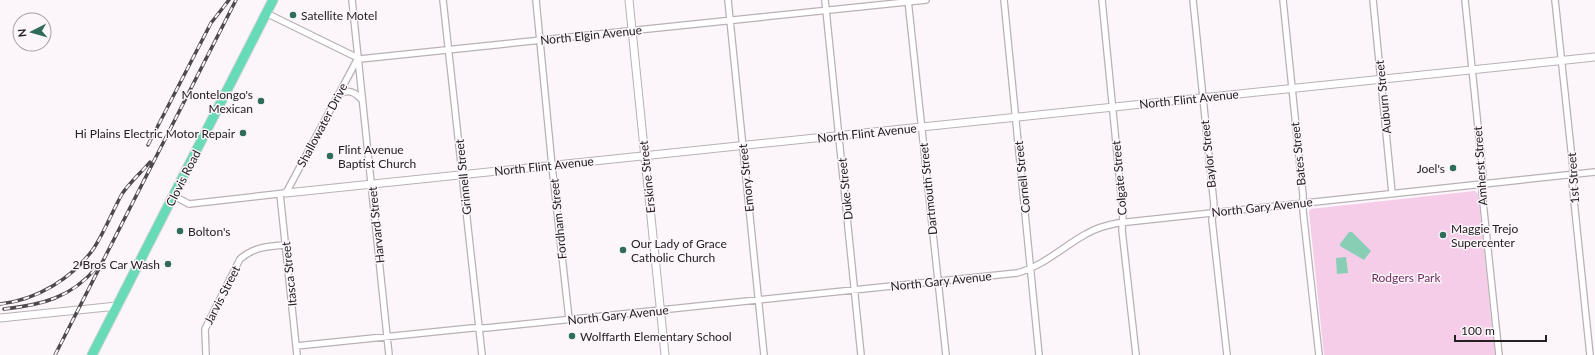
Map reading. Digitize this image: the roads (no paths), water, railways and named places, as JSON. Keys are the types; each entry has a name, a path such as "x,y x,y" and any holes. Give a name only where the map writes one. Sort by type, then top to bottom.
{"highway":[{"name":"Clovis Road","path":"92,355 273,0"}],"street":[{"name":"Harvard Street","path":"352,0 389,355"},
{"name":"Grinnell Street","path":"443,0 482,355"},
{"name":"Fordham Street","path":"536,0 569,319"},
{"name":"Erskine Street","path":"629,0 665,355"},
{"name":"Emory Street","path":"728,0 764,355"},
{"name":"Duke Street","path":"825,0 861,355"},
{"name":"North Elgin Avenue","path":"358,58 540,41 926,0"},
{"name":"Cornell Street","path":"1004,0 1039,355"},
{"name":"Colgate Street","path":"1102,0 1123,214 1122,230 1136,355"},
{"name":"Baylor Street","path":"1193,0 1214,205 1212,220 1227,355"},
{"name":"Bates Street","path":"1283,0 1319,355"},
{"name":"Auburn Street","path":"1373,0 1392,193"},
{"name":"Amherst Street","path":"1465,0 1483,176 1482,192 1500,355"},
{"name":"1st Street","path":"1555,0 1573,168 1572,181 1590,355"},
{"name":"Dartmouth Street","path":"908,1 946,355"},
{"path":"266,13 358,58"},
{"name":"North Flint Avenue","path":"174,196 189,204 462,174 552,166 1595,57"},
{"name":"Shallowater Drive","path":"283,194 358,58"},
{"path":"339,94 346,91 353,92 362,100"},
{"name":"North Gary Avenue","path":"296,346 1017,274 1045,262 1087,234 1105,226 1123,222 1595,172"},
{"name":"Itasca Street","path":"283,194 286,245 297,355"},
{"name":"Jarvis Street","path":"206,355 205,329 240,259 255,249 286,245"},
{"path":"0,318 117,306"}],"railway":[{"path":"148,145 211,23 229,0"},
{"path":"55,355 236,0"},
{"path":"0,304 27,298 53,286 76,269 94,248 128,185 150,162"},
{"path":"4,309 43,302 66,293 86,278 96,268"}],"place":[{"name":"Satellite Motel","path":"293,15"},
{"name":"Montelongo's Mexican","path":"261,101"},
{"name":"Hi Plains Electric Motor Repair","path":"243,133"},
{"name":"Flint Avenue Baptist Church","path":"330,156"},
{"name":"Joel's","path":"1453,168"},
{"name":"Bolton's","path":"180,231"},
{"name":"Maggie Trejo Supercenter","path":"1443,235"},
{"name":"Our Lady of Grace Catholic Church","path":"623,250"},
{"name":"2 Bros Car Wash","path":"168,264"},
{"name":"Wolffarth Elementary School","path":"572,336"}],"park label":[{"name":"Rodgers Park","path":"1406,277"}]}
